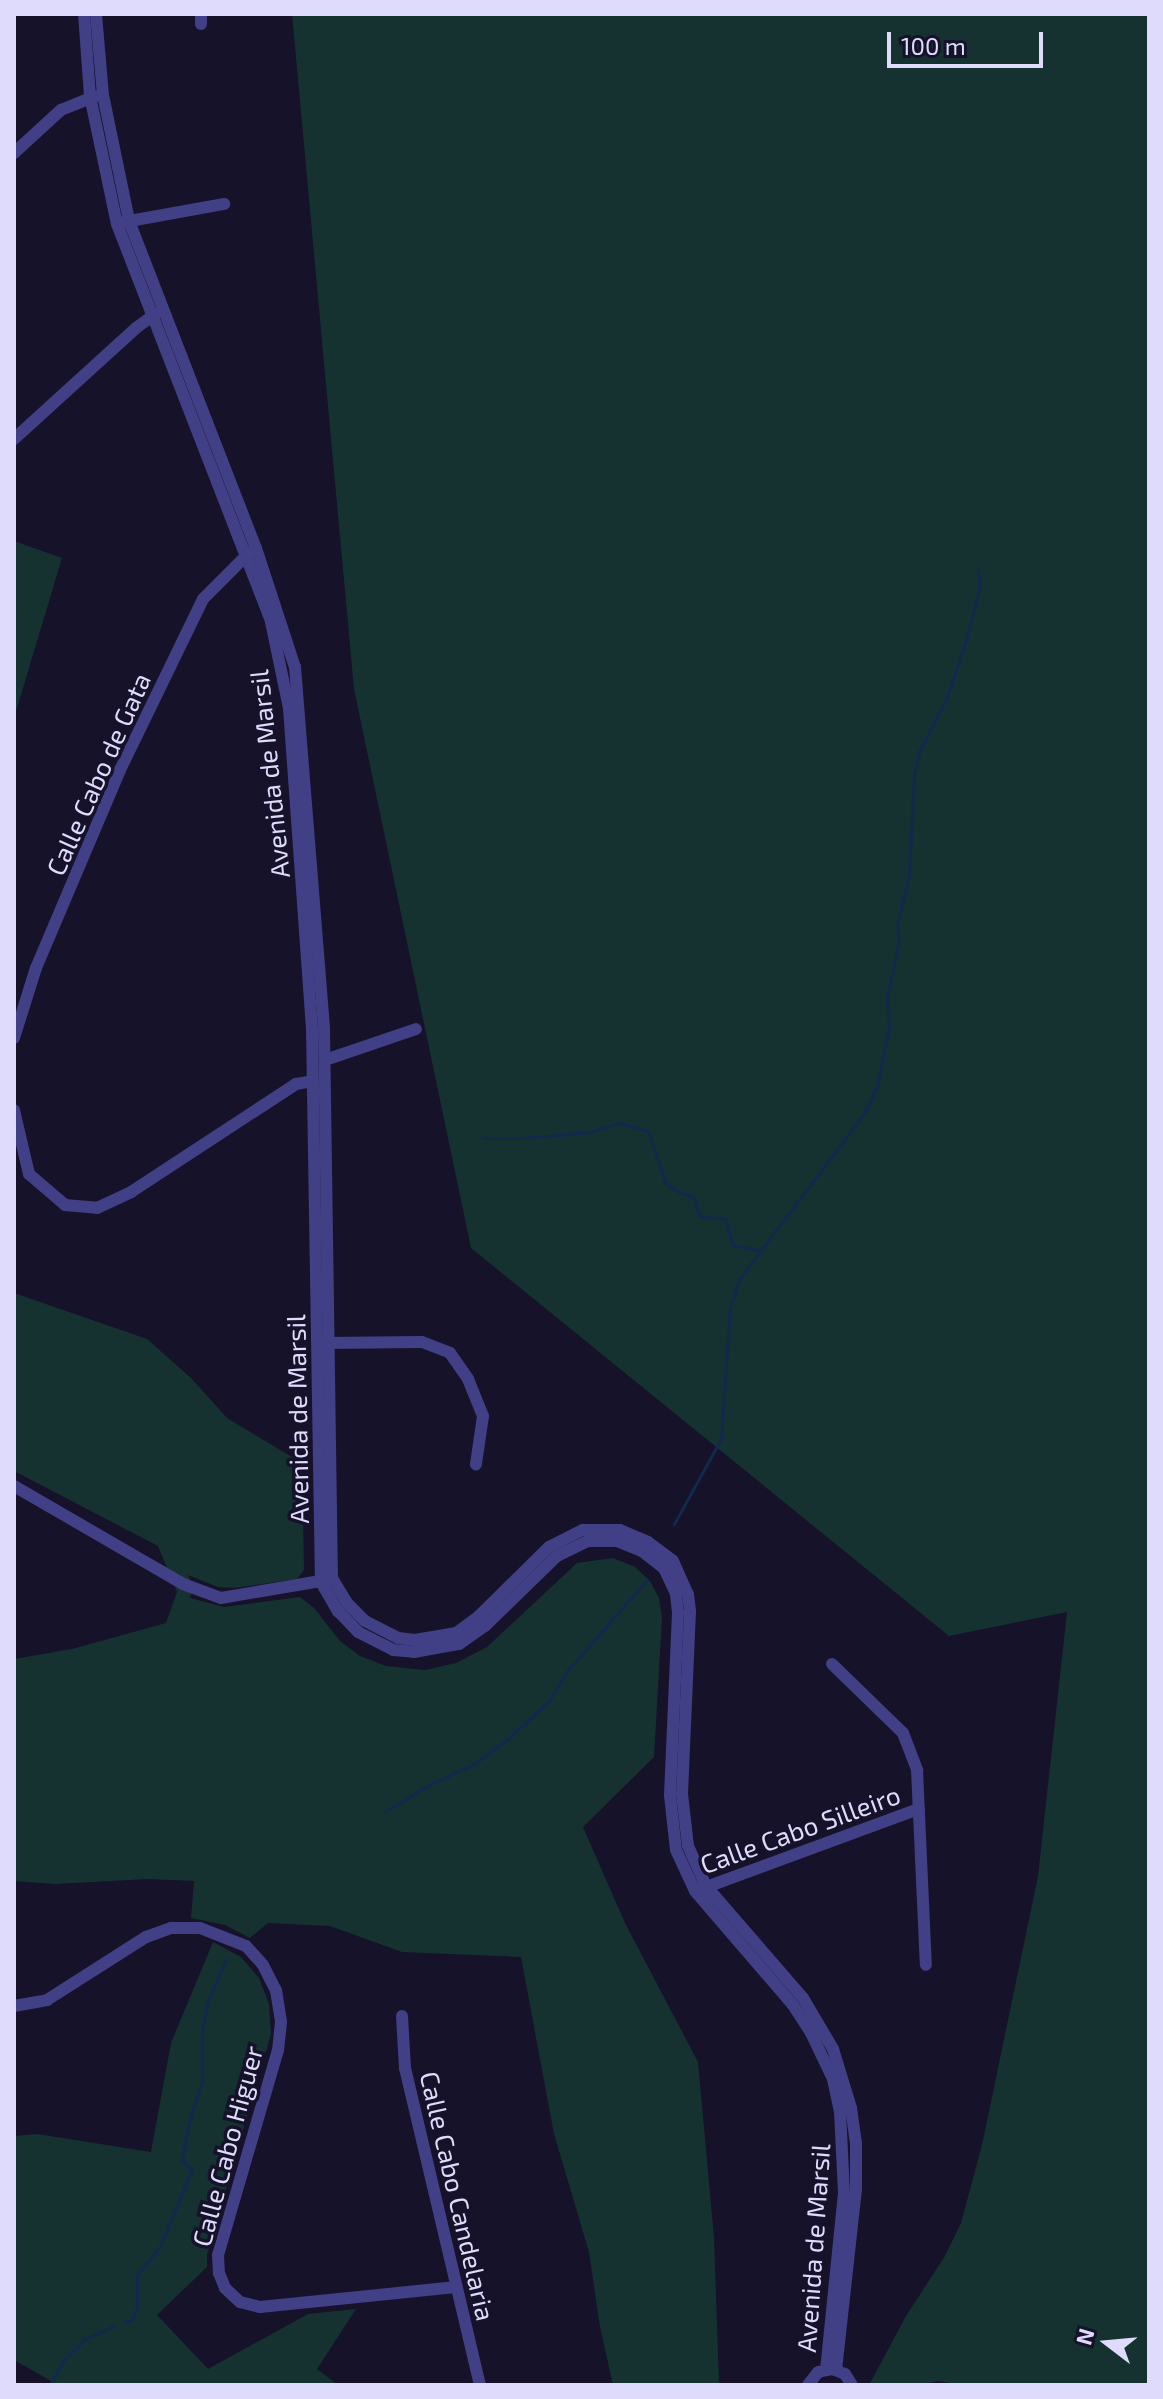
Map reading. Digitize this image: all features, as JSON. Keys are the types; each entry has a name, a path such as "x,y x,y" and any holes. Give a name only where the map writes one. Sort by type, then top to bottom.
{"street":[{"name":"Avenida de Marsil","path":"84,14 96,96 123,222 295,667 301,706 325,1060 327,1580 365,1621 398,1638 415,1640 456,1633 478,1617 549,1547 573,1533 602,1528 620,1530 660,1551 680,1573 690,1611 683,1822 701,1888 803,1998 833,2049 844,2076 856,2142 856,2189 831,2369"},
{"name":"Avenida de Marsil","path":"96,14 96,96"},
{"path":"14,153 61,110 96,96"},
{"path":"123,222 224,204"},
{"path":"14,439 156,314"},
{"name":"Avenida de Marsil","path":"251,552 271,622 289,708 313,1081 324,1342"},
{"name":"Calle Cabo de Gata","path":"14,1038 36,968 120,770 203,599 251,552"},
{"path":"325,1060 416,1029"},
{"path":"14,1110 29,1174 65,1205 97,1208 131,1192 296,1084 313,1081"},
{"path":"324,1342 422,1342 450,1353 468,1379 483,1416 476,1464"},
{"path":"14,1486 183,1584 221,1598 327,1580"},
{"path":"832,1664 903,1733 917,1770 926,1965"},
{"name":"Calle Cabo Silleiro","path":"701,1888 919,1809"},
{"name":"Calle Cabo Higuer","path":"14,2006 47,2000 146,1937 171,1928 200,1928 246,1946 263,1965 276,1990 281,2022 278,2050 218,2255 219,2273 225,2288 240,2302 260,2307 456,2287"},
{"name":"Calle Cabo Candelaria","path":"402,2016 405,2068 480,2385"},
{"path":"808,2385 812,2377 831,2369 845,2374 852,2385"}],"green space":[{"path":"292,14 1149,14 1149,2385 963,2385 938,2381 919,2385 869,2385 961,2223 982,2145 1038,1876 1067,1612 949,1636 471,1248 354,689"},
{"path":"14,541 62,558 14,718"},
{"path":"14,1293 147,1339 191,1378 227,1418 302,1463 304,1570 297,1579 235,1588 218,1587 188,1575 193,1587 190,1598 224,1607 300,1597 314,1608 340,1641 360,1656 386,1666 425,1670 456,1663 487,1647 577,1563 613,1558 635,1567 650,1581 659,1598 662,1618 654,1757 583,1827 625,1923 698,2062 714,2237 719,2382 723,2385 613,2385 600,2327 589,2252 554,2134 521,1957 402,1952 330,1926 268,1923 250,1938 225,1925 191,1918 194,1881 148,1879 55,1884 14,1881 14,1659 72,1649 166,1623 177,1592 158,1546 14,1471"},
{"path":"213,1942 241,1957 259,1978 269,2004 271,2034 207,2255 207,2267 157,2315 208,2369 308,2314 356,2309 317,2369 338,2385 58,2385 14,2360 14,2136 37,2134 151,2152 171,2043"}],"waterway":[{"path":"674,1524 721,1439 730,1308 740,1278 865,1112 877,1086 889,1027 887,998 899,940 897,926 909,874 914,774 919,752 947,697 964,646 980,587 978,568"},
{"path":"483,1138 591,1132 619,1123 648,1131 665,1182 678,1192 693,1197 700,1216 725,1219 733,1245 758,1250"},
{"path":"384,1812 431,1784 474,1764 509,1738 549,1701 567,1671 647,1580"},
{"path":"124,2322 132,2320 137,2307 137,2275 159,2248 192,2170 182,2160 188,2125 202,2081 202,2032 207,2003 226,1959"},
{"path":"51,2383 64,2360 85,2339 115,2325"}]}
